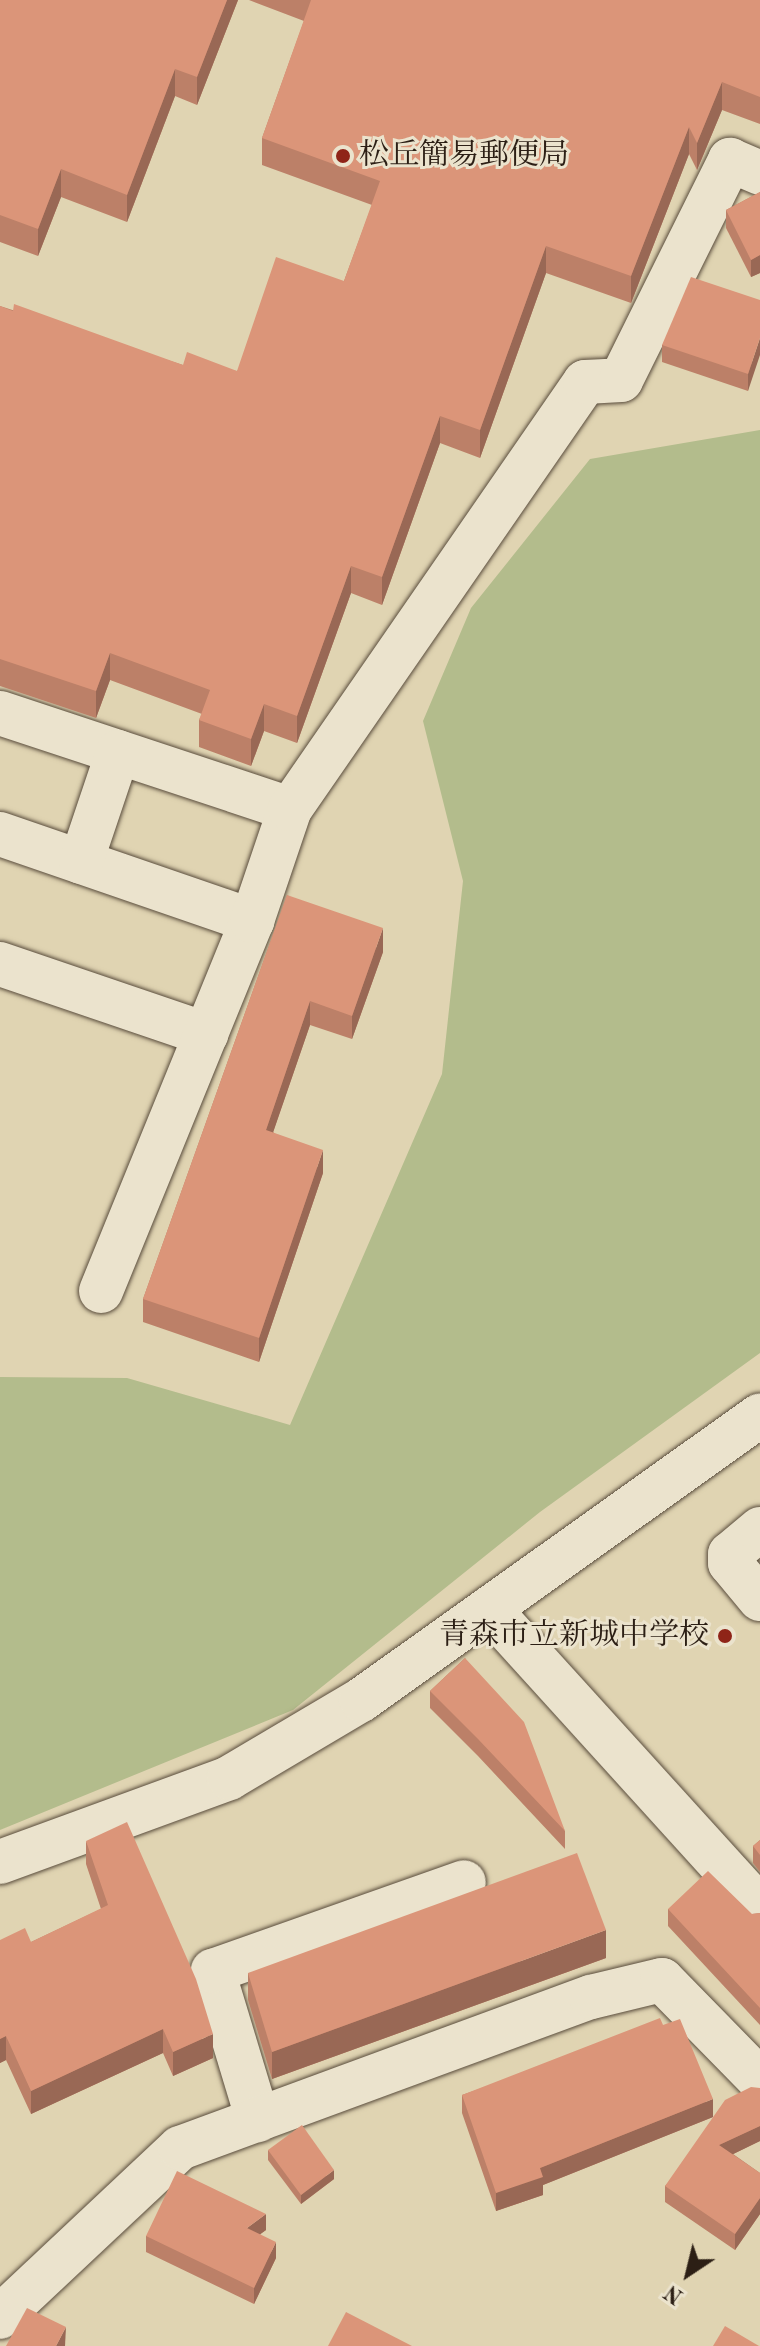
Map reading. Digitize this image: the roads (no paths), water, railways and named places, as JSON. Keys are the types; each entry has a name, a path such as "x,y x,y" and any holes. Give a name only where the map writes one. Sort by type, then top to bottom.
{"street":[{"path":"101,1291 252,921 290,809 585,382 621,380 730,160 760,173"},
{"path":"0,713 290,809"},
{"path":"81,862 118,752"},
{"path":"0,834 252,921"},
{"path":"0,964 206,1034"},
{"path":"0,1862 229,1778 361,1700 760,1415"},
{"path":"760,1529 730,1554 730,1563 760,1599"},
{"path":"489,1609 760,1908"},
{"path":"258,2120 213,1971 464,1882"},
{"path":"0,2317 180,2148 591,1997 662,1980 760,2080"}],"place":[{"name":"松丘簡易郵便局","path":"343,156"},
{"name":"青森市立新城中学校","path":"725,1636"}]}
